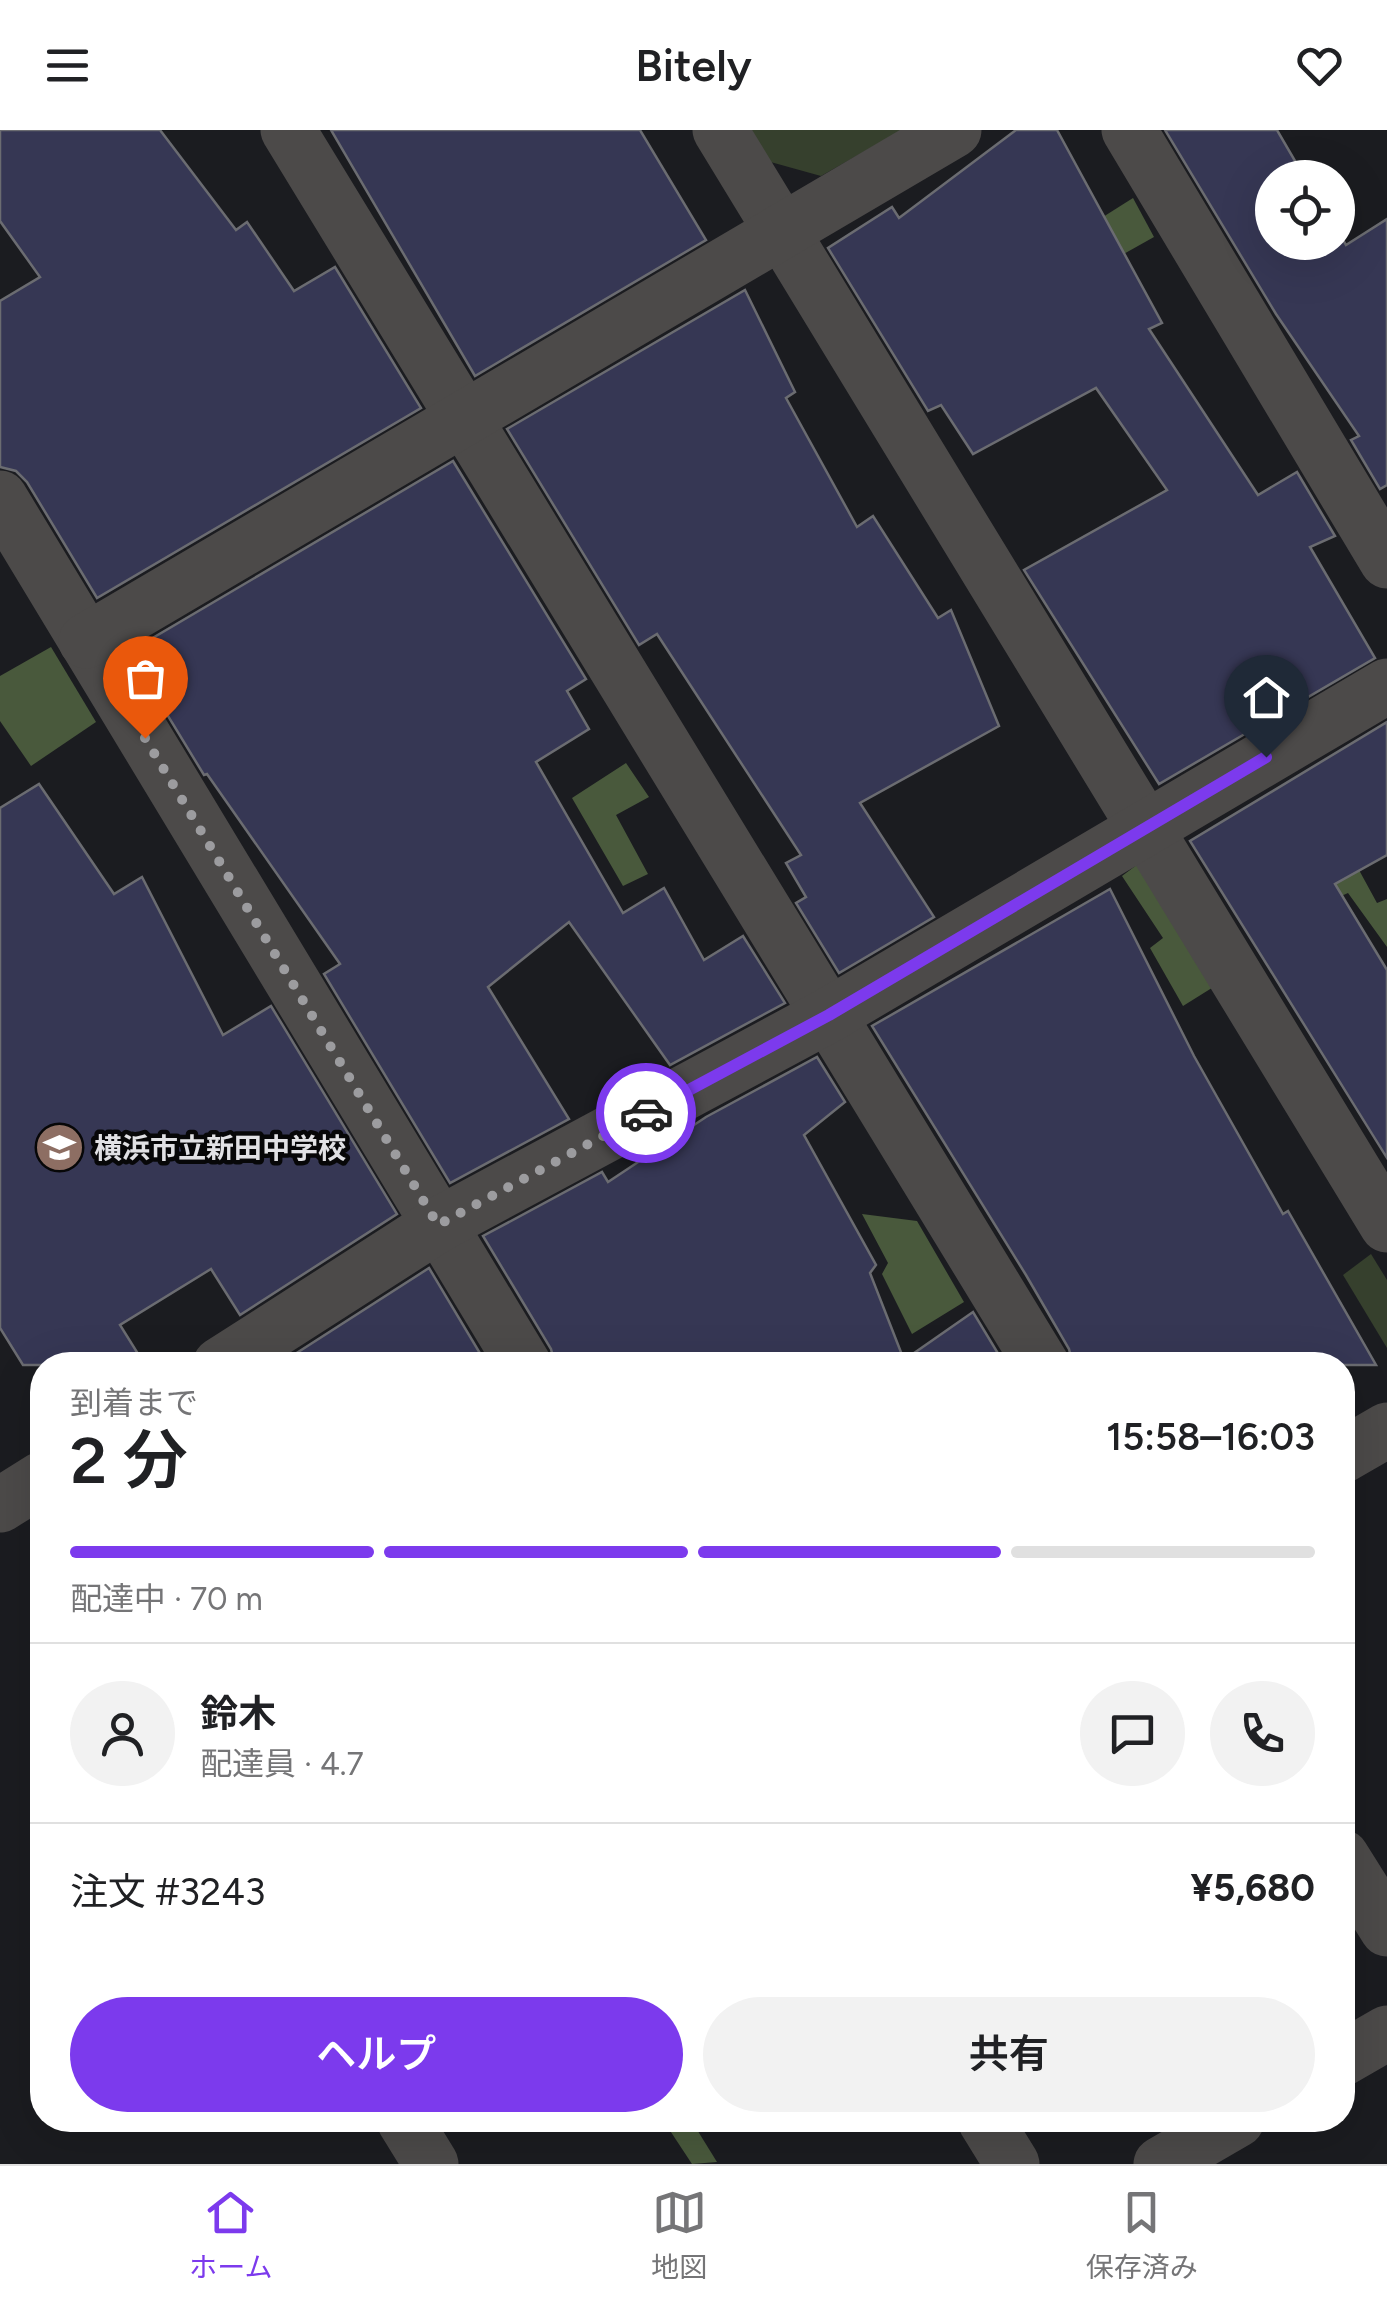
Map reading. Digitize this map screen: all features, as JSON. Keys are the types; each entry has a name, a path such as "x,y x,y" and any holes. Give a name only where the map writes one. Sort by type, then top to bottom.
{"street":[{"path":"288,130 1034,1352"},
{"path":"720,130 1387,1225"},
{"path":"86,641 954,130"},
{"path":"1130,130 1387,562"},
{"path":"0,498 516,1352"},
{"path":"240,1352 438,1225 829,1015 1387,686"},
{"path":"1355,1448 1387,1430"},
{"path":"1355,1878 1387,1930"},
{"path":"1355,2051 1387,2033"},
{"path":"411,2132 431,2164"},
{"path":"992,2132 1012,2164"},
{"path":"1161,2164 1216,2132"}],"green space":[{"path":"750,130 902,130 821,176 767,161"},
{"path":"1133,198 1154,237 1047,297 1027,265"},
{"path":"51,647 96,722 31,766 0,721 0,676"},
{"path":"626,763 649,797 616,815 648,874 623,886 572,798"},
{"path":"1335,826 1377,903 1387,899 1387,947 1348,893 1339,897 1307,842"},
{"path":"1138,864 1215,986 1183,1006 1150,948 1163,938 1122,876"},
{"path":"862,1214 917,1221 964,1302 912,1334 882,1274 888,1263"},
{"path":"1371,1254 1387,1280 1387,1348 1343,1275"},
{"path":"671,2132 698,2132 717,2162 692,2164"}],"building":[{"path":"0,130 160,130 236,230 247,222 294,291 335,267 421,408 97,598 27,482 16,471 0,467 0,301 40,277 0,221"},
{"path":"331,130 640,130 706,240 475,376"},
{"path":"1016,130 1057,130 1162,323 1149,329 1258,495 1297,472 1335,536 1310,547 1375,658 1159,784 1024,570 1167,490 1096,388 973,454 941,405 928,411 828,248 892,207 899,218"},
{"path":"1165,130 1277,130 1294,160 1255,160 1255,260 1355,260 1355,239 1387,219 1387,485 1380,489 1351,440 1359,436 1276,314"},
{"path":"745,290 795,392 786,398 857,527 873,516 938,618 951,610 999,726 860,803 934,917 839,973 796,903 806,897 786,863 801,855 657,634 639,645 507,429"},
{"path":"453,461 586,679 567,691 589,729 536,762 623,913 664,888 704,960 743,936 785,1003 670,1065 569,922 488,987 569,1119 450,1183 324,974 340,964 207,774 204,775 129,652"},
{"path":"1387,722 1387,855 1335,884 1387,970 1387,1158 1190,841"},
{"path":"39,784 114,894 142,877 223,1035 271,1006 397,1214 240,1315 211,1269 120,1325 137,1352 30,1352 30,1365 23,1365 0,1328 0,808"},
{"path":"1110,889 1194,1056 1283,1214 1288,1211 1376,1365 1355,1365 1355,1352 1070,1352 872,1026"},
{"path":"817,1057 845,1102 804,1135 876,1265 870,1273 901,1352 552,1352 483,1236 602,1172 608,1182 706,1117"},
{"path":"429,1268 479,1352 298,1352"},
{"path":"973,1312 997,1352 916,1352"}],"way so far":[{"path":"145,738 438,1225 646,1113"}],"place":[{"name":"横浜市立新田中学校","path":"59,1148"}],"route":[{"path":"646,1113 829,1015 1266,757"}]}
